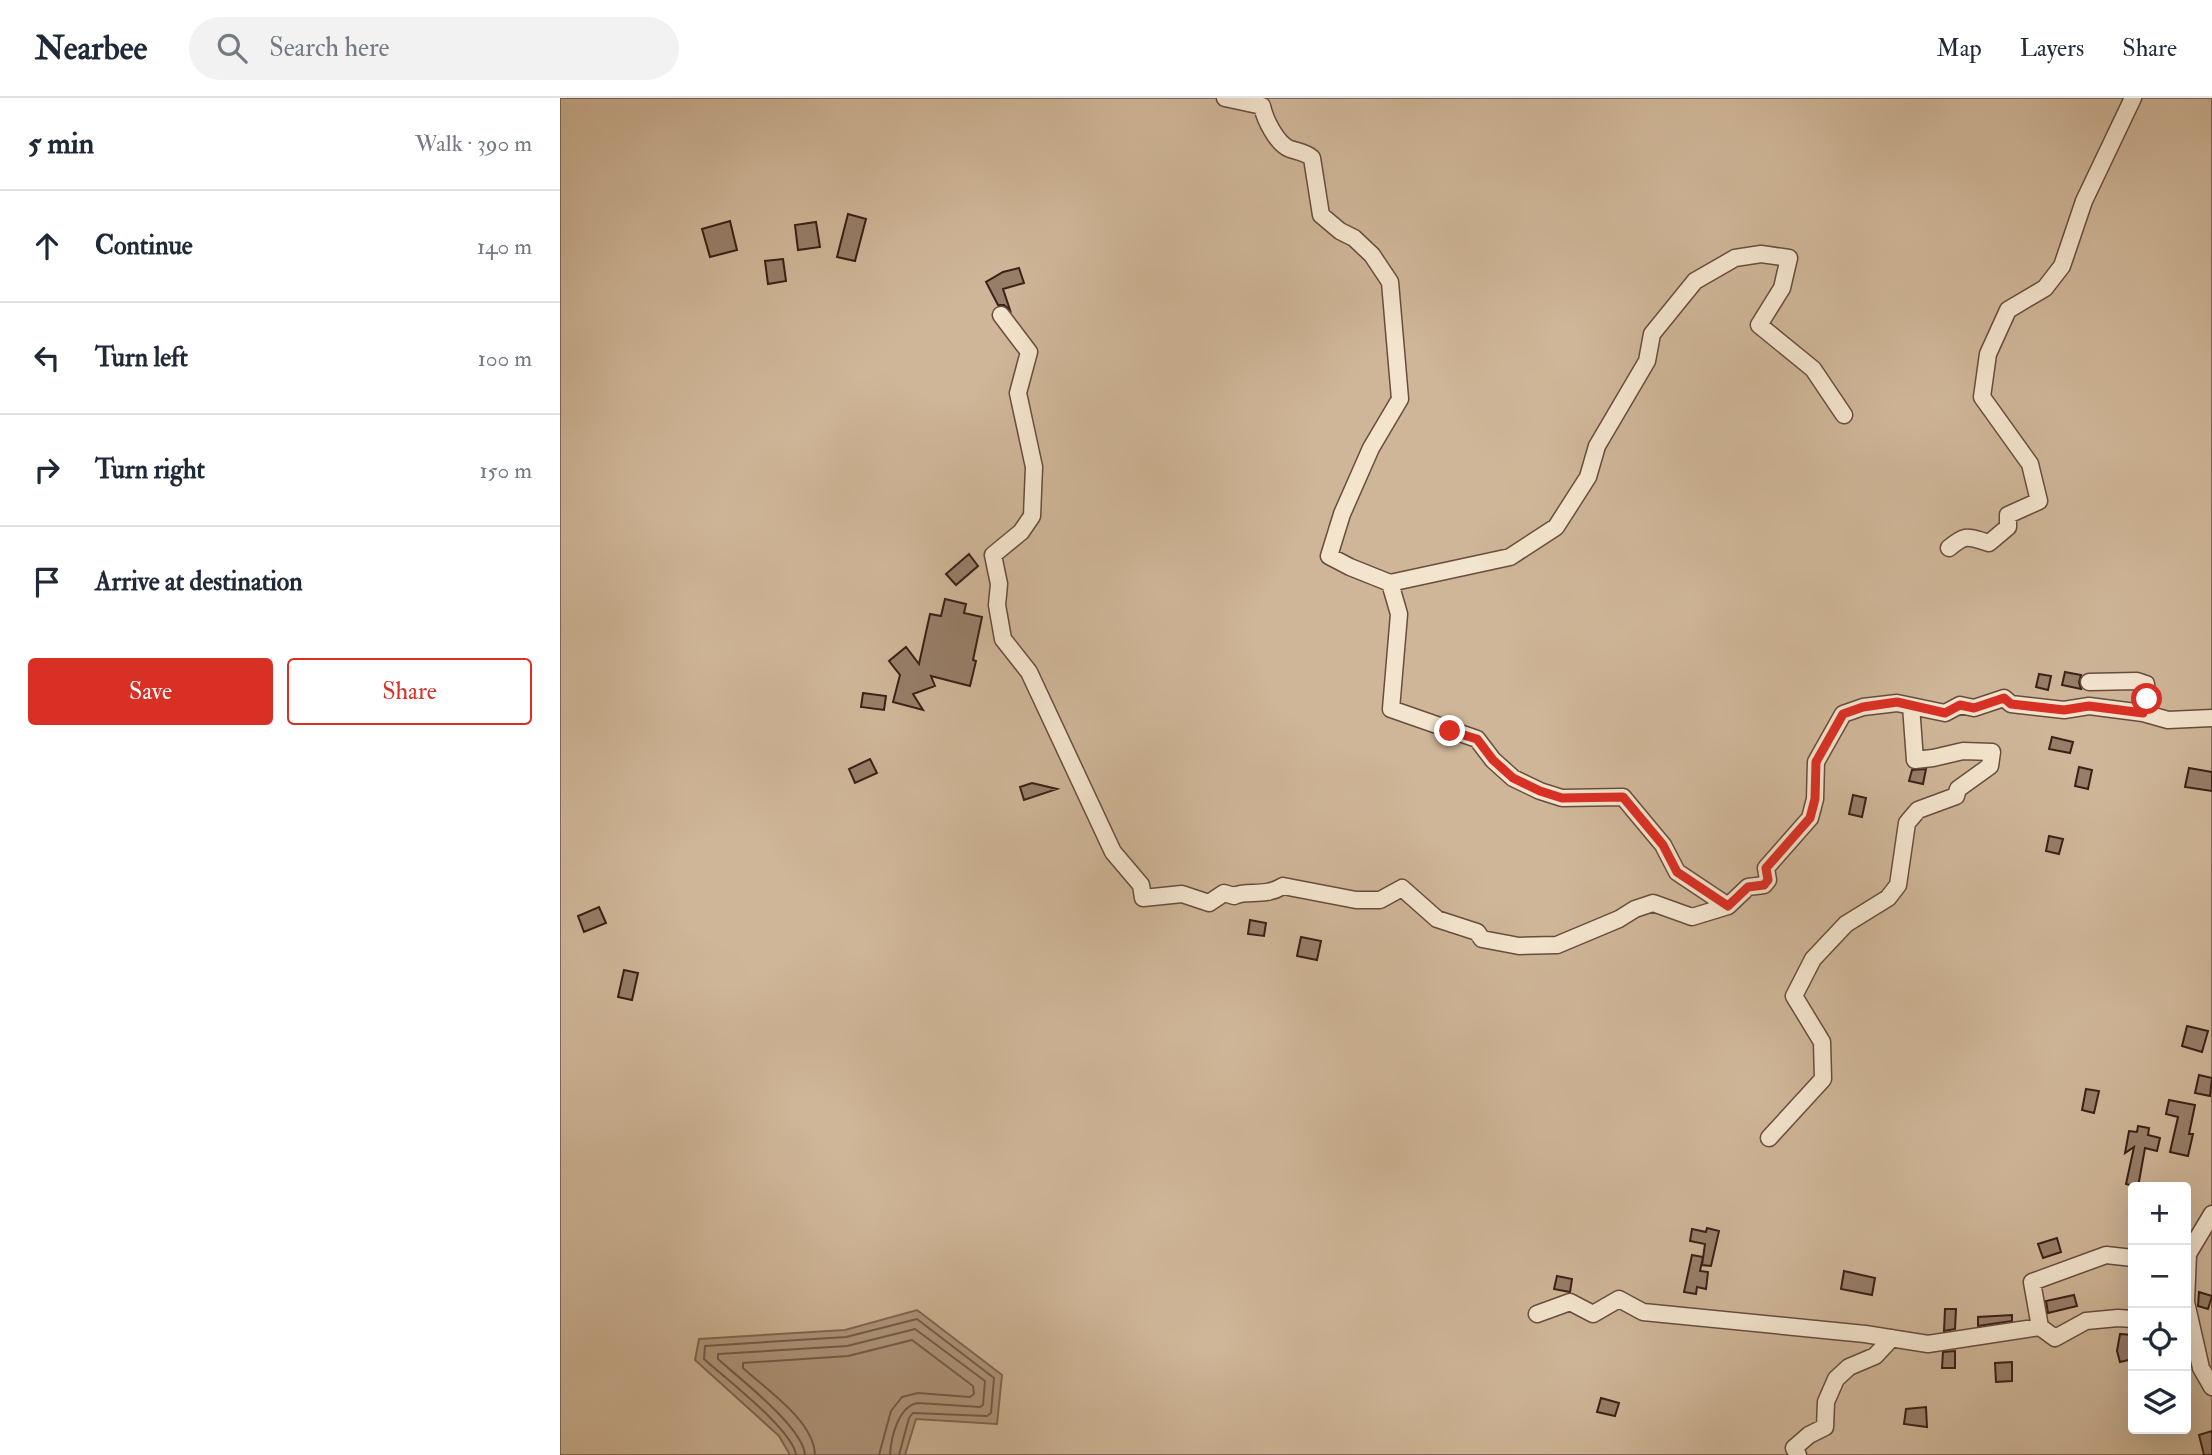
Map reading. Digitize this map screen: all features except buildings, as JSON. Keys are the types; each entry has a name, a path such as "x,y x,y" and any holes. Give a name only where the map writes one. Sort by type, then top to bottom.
{"street":[{"path":"1225,98 1262,106 1265,121 1287,148 1305,152 1312,158 1321,215 1340,231 1354,238 1372,255 1390,282 1400,399 1367,459 1342,514 1329,556 1350,567 1390,583 1510,557 1556,527 1588,477 1597,446 1647,361 1652,334 1695,281 1735,258 1761,254 1789,258 1782,288 1759,325 1813,369 1844,415"},
{"path":"1949,548 1962,537 1970,536 1989,543 2008,527 2008,515 2039,501 2030,464 1982,397 1988,354 2008,310 2045,288 2062,266 2084,201 2133,98"},
{"path":"1001,315 1028,352 1018,393 1034,467 1032,516 1021,532 993,555 999,584 997,605 1003,639 1029,672 1113,852 1141,885 1143,898 1182,894 1209,903 1224,893 1234,896 1238,893 1254,895 1274,892 1283,886 1356,900 1380,900 1402,888 1437,919 1477,932 1482,939 1519,946 1557,945 1619,919 1634,909 1653,903 1692,917 1728,906 1748,887 1764,885 1768,880 1766,868 1810,818 1815,799 1816,762 1843,714 1863,707 1897,702 1945,713 1960,705 1974,708 2004,698 2011,704 2064,710 2089,706 2143,713 2168,720 2212,718"},
{"path":"1390,583 1399,614 1391,709 1477,739 1493,760 1513,778 1540,791 1562,798 1623,797 1663,845 1677,872 1728,906"},
{"path":"2089,682 2137,681 2146,684 2147,699 2143,713"},
{"path":"1769,1138 1823,1079 1822,1042 1794,996 1813,959 1846,924 1888,898 1898,885 1907,823 1918,810 1956,796 1958,789 1990,766 1992,752 1963,751 1915,760 1912,706"},
{"path":"2191,1248 2212,1214"},
{"path":"2128,1257 2106,1255 2032,1282 2040,1326 2055,1338 2086,1321 2128,1319"},
{"path":"1537,1314 1570,1302 1593,1314 1619,1299 1643,1312 1928,1344 2040,1326"},
{"path":"2191,1334 2201,1368 2212,1387"},
{"path":"1798,1455 1794,1448 1825,1427 1826,1402 1836,1379 1849,1367 1875,1356 1892,1338"}],"shaded area":[{"path":"560,98 2212,98 2212,1455 560,1455"}],"water":[{"path":"917,1310 1002,1375 997,1424 916,1419 905,1455 790,1455 779,1436 695,1360 699,1339 845,1330"}],"route":[{"path":"1450,731 1477,739 1493,760 1513,778 1540,791 1562,798 1623,797 1663,845 1677,872 1728,906 1748,887 1764,885 1768,880 1766,868 1810,818 1815,799 1816,762 1843,714 1863,707 1897,702 1945,713 1960,705 1974,708 2004,698 2011,704 2064,710 2089,706 2143,713 2147,699"}]}
